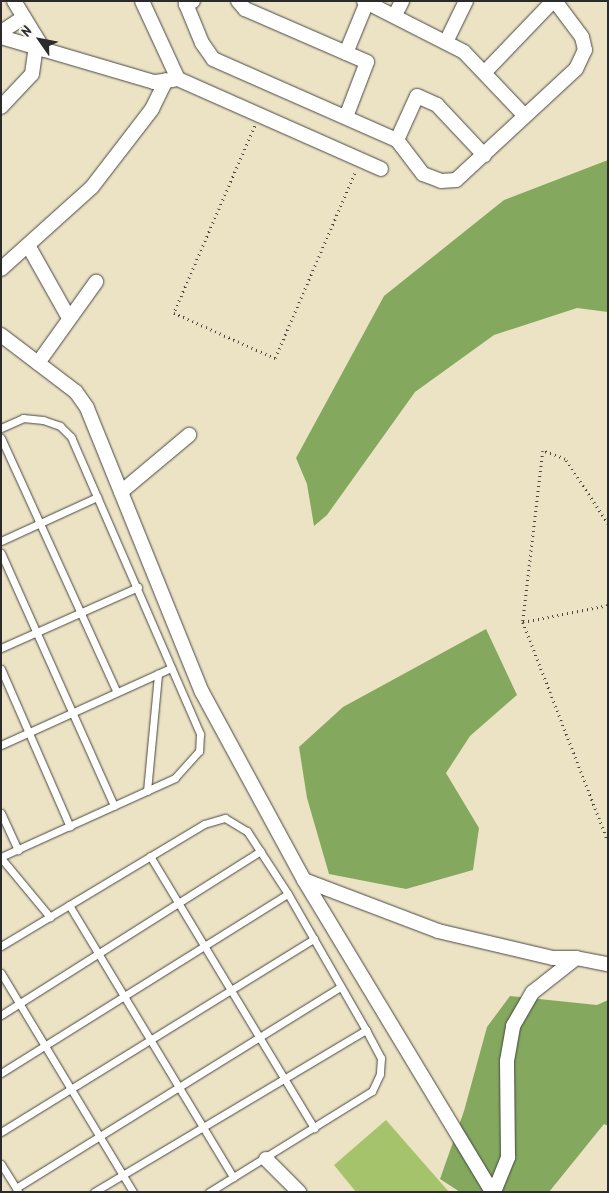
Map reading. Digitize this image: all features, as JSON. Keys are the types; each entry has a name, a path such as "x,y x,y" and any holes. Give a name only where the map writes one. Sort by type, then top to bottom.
{"street":[{"path":"1,107 32,74 40,48 14,1"},
{"path":"142,1 172,80"},
{"path":"193,1 186,4 202,43 213,59 397,140 423,174 441,181 456,180 576,69 585,50 582,37 554,1 485,72"},
{"path":"238,1 245,9 367,62 346,117"},
{"path":"395,15 402,1"},
{"path":"446,42 466,1"},
{"path":"346,53 366,2 395,15 398,21 446,42 485,72 526,116"},
{"path":"1,32 24,17"},
{"path":"1,37 154,82 172,80 260,115 381,169"},
{"path":"1,269 29,247 92,187 112,164 172,80"},
{"path":"397,140 417,96 437,105 484,155"},
{"path":"29,247 69,318"},
{"path":"38,362 96,282"},
{"path":"1,335 76,392 87,408 202,692 304,880 493,1192"},
{"path":"121,492 189,435"},
{"path":"304,880 438,931 553,958 576,958 608,964"},
{"path":"493,1192 508,1157 507,1061 513,1026 533,992 576,958"},
{"path":"266,1159 299,1192"}],"lane":[{"path":"1,428 23,418 44,420 60,426 70,437 138,587 200,734 199,751 175,778 1,857 50,916"},
{"path":"1,438 42,522 80,613 117,692"},
{"path":"1,541 97,497"},
{"path":"1,553 114,806"},
{"path":"1,648 138,587"},
{"path":"1,745 171,668"},
{"path":"1,669 70,827"},
{"path":"147,791 158,674"},
{"path":"1,813 18,850"},
{"path":"1,946 204,824 225,818 247,831 288,894 366,1030 381,1058 380,1074 372,1091 266,1159 209,1192"},
{"path":"1,1015 100,955 260,851"},
{"path":"150,856 204,947 261,1036 314,1128"},
{"path":"1,1073 288,894"},
{"path":"69,905 153,1040 233,1177"},
{"path":"1,1132 314,939"},
{"path":"1,973 133,1192"},
{"path":"1,1164 17,1190 100,1136 340,987"},
{"path":"94,1192 366,1030"}],"path":[{"path":"260,115 174,313 275,358 360,160"},
{"path":"608,524 565,459 543,451 523,622 608,841"},
{"path":"523,622 608,605"}],"green space":[{"path":"608,160 608,312 577,308 494,335 415,392 327,515 314,526 307,484 296,458 384,296 504,200"},
{"path":"486,629 517,695 470,736 446,773 479,828 473,870 406,889 329,874 307,798 299,747 343,707"},
{"path":"510,996 597,1005 608,1000 608,1126 604,1124 549,1192 460,1192 440,1179 464,1111 487,1027"},
{"path":"386,1120 449,1192 356,1192 334,1165"}]}
